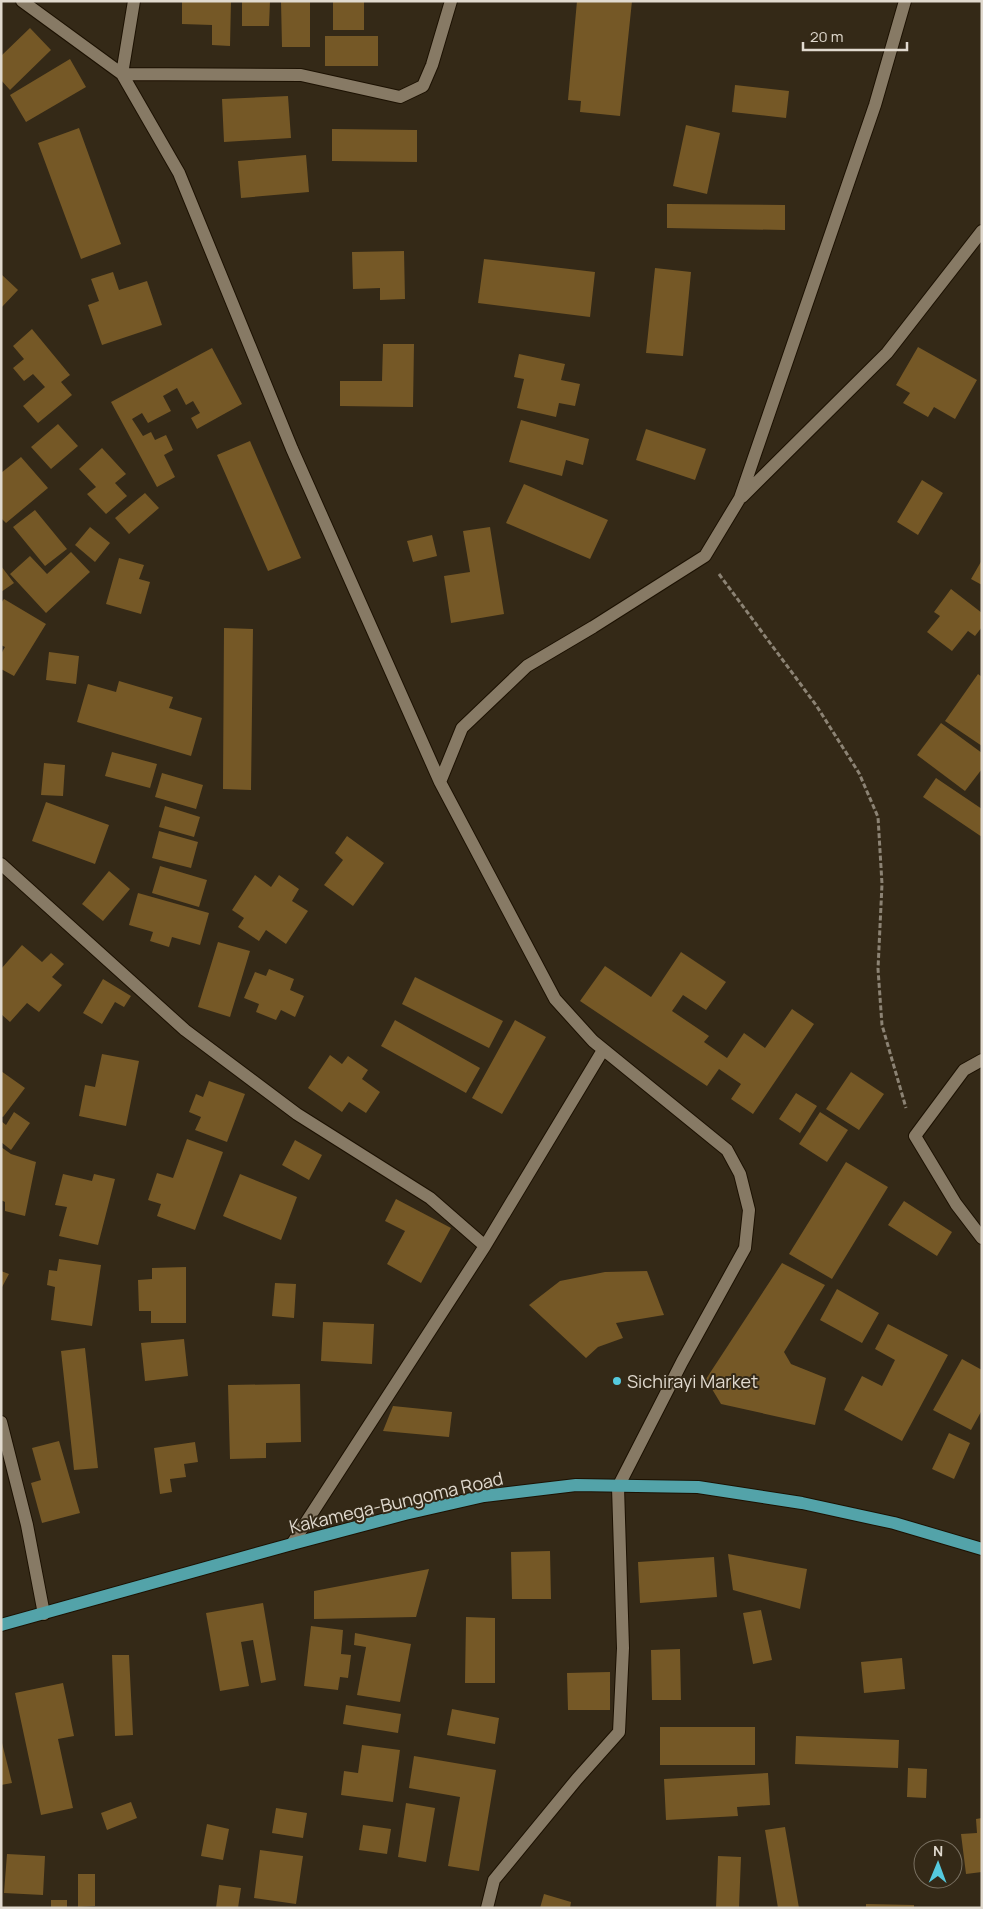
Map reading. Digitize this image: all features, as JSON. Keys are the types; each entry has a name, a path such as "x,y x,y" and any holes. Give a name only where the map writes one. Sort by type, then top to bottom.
{"main road":[{"name":"Kakamega-Bungoma Road","path":"1,1626 292,1544 484,1496 576,1485 698,1487 802,1503 894,1523 982,1550"}],"street":[{"path":"22,1 122,74 179,173 292,449 440,782 555,999 593,1041 727,1150 740,1174 749,1210 745,1248 682,1362 618,1487 623,1648 619,1732 577,1779 494,1880 487,1908"},
{"path":"122,74 134,1"},
{"path":"122,74 301,75 400,97 423,86 432,65 451,1"},
{"path":"440,782 462,728 527,666 593,627 705,556 740,498 875,105 905,1"},
{"path":"740,498 888,353 982,231"},
{"path":"1,864 185,1030 297,1114 430,1198 485,1246"},
{"path":"292,1544 485,1246 604,1050"},
{"path":"982,1060 964,1070 915,1136 956,1204 982,1238"},
{"path":"1,1422 27,1525 44,1614"}],"path":[{"path":"705,556 816,705 859,773 878,817 882,884 878,969 882,1026 915,1136"}],"building":[{"path":"182,1 231,1 230,46 212,45 212,25 182,24"},
{"path":"242,1 270,1 269,26 242,26"},
{"path":"281,1 310,1 310,47 282,47"},
{"path":"333,1 364,1 364,30 333,30"},
{"path":"577,1 632,1 620,116 580,112 581,101 568,100"},
{"path":"30,28 51,50 10,90 1,80 1,56"},
{"path":"325,36 378,36 378,66 325,66"},
{"path":"70,59 86,87 26,122 10,95"},
{"path":"735,85 789,91 786,118 732,112"},
{"path":"288,96 291,138 224,142 222,99"},
{"path":"686,125 720,133 707,194 673,186"},
{"path":"79,128 121,244 81,259 38,143"},
{"path":"332,129 417,130 417,162 332,161"},
{"path":"306,155 309,192 241,198 238,161"},
{"path":"667,204 785,205 785,230 667,228"},
{"path":"404,251 405,299 380,300 380,288 353,289 352,252"},
{"path":"484,259 595,272 590,317 478,303"},
{"path":"655,268 691,272 683,356 646,353"},
{"path":"113,272 119,290 147,281 162,325 102,345 88,305 99,301 91,279"},
{"path":"1,274 18,290 1,308"},
{"path":"32,329 70,375 61,382 72,395 38,423 23,406 45,387 33,374 24,381 13,368 24,359 13,346"},
{"path":"383,344 414,344 413,407 340,406 340,381 382,381"},
{"path":"918,347 977,380 955,419 934,407 928,417 903,403 910,393 896,385"},
{"path":"212,348 242,404 197,429 191,418 200,413 193,401 186,405 177,388 163,396 171,411 148,423 142,413 132,419 143,436 151,432 155,440 166,435 173,450 164,455 175,477 157,487 111,402"},
{"path":"519,354 565,364 561,380 580,384 575,406 559,403 556,417 517,408 524,379 514,377"},
{"path":"521,420 589,439 583,465 566,460 562,476 509,462"},
{"path":"58,424 78,446 51,469 31,447"},
{"path":"646,429 706,449 695,480 636,460"},
{"path":"250,441 301,558 268,571 217,455"},
{"path":"102,448 126,474 115,483 127,496 106,514 87,494 96,487 79,469"},
{"path":"21,457 48,488 6,523 1,518 1,473"},
{"path":"922,480 943,493 918,535 897,522"},
{"path":"524,484 608,520 590,559 506,523"},
{"path":"145,493 159,508 129,534 115,518"},
{"path":"35,510 67,549 45,566 13,527"},
{"path":"90,527 110,543 95,562 75,545"},
{"path":"490,527 504,614 451,623 444,576 470,572 463,531"},
{"path":"432,535 437,556 413,562 407,541"},
{"path":"71,552 90,572 46,613 10,574 30,556 47,574"},
{"path":"119,558 144,565 139,579 150,582 141,614 106,604"},
{"path":"982,560 982,585 971,579"},
{"path":"1,566 14,583 1,592"},
{"path":"951,589 982,613 982,627 975,636 968,631 952,651 927,632 940,616 934,612"},
{"path":"4,599 46,624 14,676 1,669 1,654 5,647 1,645 1,603"},
{"path":"224,628 253,629 251,790 223,789"},
{"path":"49,652 79,656 76,684 46,680"},
{"path":"978,674 982,677 982,746 945,721"},
{"path":"119,681 173,697 169,708 202,718 191,756 77,722 88,684 116,692"},
{"path":"941,723 982,753 982,769 965,791 917,755"},
{"path":"112,752 157,764 150,788 105,776"},
{"path":"44,763 65,765 63,796 41,795"},
{"path":"162,773 203,785 196,809 155,797"},
{"path":"936,778 982,809 982,837 923,797"},
{"path":"46,802 109,825 95,864 32,841"},
{"path":"165,806 200,817 194,837 159,827"},
{"path":"159,831 198,842 191,868 152,858"},
{"path":"347,836 384,863 353,906 324,885 343,860 335,853"},
{"path":"160,866 207,880 199,907 152,893"},
{"path":"109,871 130,889 103,921 82,904"},
{"path":"255,875 271,887 279,875 299,889 292,901 308,911 286,944 266,930 259,941 238,927 244,918 232,910"},
{"path":"138,893 209,913 200,945 172,937 169,947 150,941 153,932 129,925"},
{"path":"218,942 250,951 230,1017 198,1007"},
{"path":"22,945 42,962 51,953 64,964 52,977 62,985 39,1012 27,1003 10,1022 1,1014 1,969"},
{"path":"681,952 726,982 706,1010 683,995 672,1011 709,1036 704,1042 727,1058 744,1033 765,1048 792,1009 814,1024 753,1114 731,1099 741,1084 719,1069 707,1086 580,1001 605,966 651,997"},
{"path":"269,969 294,979 290,990 304,996 295,1017 281,1010 276,1020 256,1012 259,1004 244,998 255,972 266,976"},
{"path":"415,977 503,1021 489,1048 402,1004"},
{"path":"103,979 131,996 124,1007 115,1002 102,1024 83,1013"},
{"path":"395,1020 480,1068 466,1093 381,1046"},
{"path":"515,1020 546,1037 502,1114 472,1098"},
{"path":"102,1054 139,1061 126,1126 79,1116 85,1085 95,1087"},
{"path":"330,1055 342,1064 348,1056 368,1070 362,1079 380,1092 366,1113 349,1102 342,1112 308,1088"},
{"path":"1,1071 25,1088 3,1117 1,1116"},
{"path":"851,1072 884,1094 859,1130 826,1109"},
{"path":"209,1081 245,1094 227,1142 195,1130 201,1117 189,1112 196,1094 203,1097"},
{"path":"796,1093 817,1106 800,1133 779,1119"},
{"path":"14,1112 30,1123 11,1150 1,1142 1,1121 6,1125"},
{"path":"820,1112 848,1130 827,1162 799,1144"},
{"path":"187,1139 223,1152 195,1230 157,1216 161,1204 148,1200 157,1173 173,1178"},
{"path":"295,1140 322,1155 309,1180 282,1165"},
{"path":"1,1147 11,1154 36,1162 25,1216 5,1211 5,1202 1,1200"},
{"path":"846,1162 888,1187 832,1279 789,1254"},
{"path":"63,1174 92,1181 94,1174 115,1179 98,1245 59,1236 67,1207 55,1205"},
{"path":"240,1174 297,1197 281,1240 223,1216"},
{"path":"396,1199 451,1228 421,1283 387,1264 405,1231 385,1221"},
{"path":"904,1201 952,1232 937,1256 888,1225"},
{"path":"59,1259 101,1265 92,1326 51,1320 55,1287 47,1285 49,1270 57,1271"},
{"path":"782,1263 825,1285 784,1352 791,1364 826,1378 815,1425 721,1404 706,1379"},
{"path":"186,1267 186,1323 151,1323 151,1311 139,1311 138,1280 152,1279 152,1268"},
{"path":"1,1271 9,1274 1,1289"},
{"path":"647,1271 664,1315 616,1323 623,1338 598,1347 586,1358 529,1305 560,1281 605,1272"},
{"path":"275,1283 296,1284 294,1318 272,1316"},
{"path":"837,1289 879,1313 862,1343 820,1320"},
{"path":"323,1322 374,1324 372,1364 321,1361"},
{"path":"888,1324 948,1355 902,1441 844,1410 862,1376 882,1386 895,1360 875,1349"},
{"path":"184,1339 188,1376 145,1381 141,1343"},
{"path":"85,1348 98,1468 74,1470 61,1351"},
{"path":"962,1359 982,1370 982,1410 971,1430 933,1410"},
{"path":"300,1384 301,1442 266,1443 266,1458 230,1459 228,1385"},
{"path":"393,1406 452,1412 449,1437 383,1431"},
{"path":"949,1433 970,1443 954,1479 932,1469"},
{"path":"59,1441 80,1513 42,1523 31,1483 41,1480 32,1448"},
{"path":"195,1442 198,1462 184,1464 186,1477 170,1479 172,1492 160,1494 154,1448"},
{"path":"550,1551 551,1599 512,1599 511,1552"},
{"path":"728,1554 807,1569 800,1609 733,1590"},
{"path":"714,1557 717,1597 640,1603 638,1562"},
{"path":"429,1569 416,1617 314,1619 314,1591"},
{"path":"263,1603 276,1680 261,1683 253,1640 241,1642 249,1686 220,1691 206,1613"},
{"path":"761,1610 772,1660 753,1664 743,1613"},
{"path":"466,1617 495,1618 495,1683 465,1683"},
{"path":"311,1626 343,1630 341,1654 351,1655 348,1678 340,1677 338,1690 304,1686"},
{"path":"355,1633 411,1644 400,1702 357,1695 366,1647 354,1645"},
{"path":"680,1649 681,1700 652,1700 651,1650"},
{"path":"112,1655 129,1655 133,1735 115,1736"},
{"path":"902,1658 905,1689 864,1693 861,1662"},
{"path":"610,1672 610,1710 568,1710 567,1673"},
{"path":"63,1683 74,1736 58,1739 73,1808 41,1815 15,1693"},
{"path":"346,1705 401,1714 398,1733 343,1724"},
{"path":"452,1709 499,1718 495,1744 447,1735"},
{"path":"660,1727 755,1727 755,1765 660,1765"},
{"path":"796,1736 899,1740 898,1768 795,1764"},
{"path":"1,1739 12,1783 1,1785"},
{"path":"362,1745 400,1750 393,1802 341,1795 344,1771 358,1773"},
{"path":"414,1756 496,1770 479,1871 448,1866 460,1797 409,1788"},
{"path":"908,1768 927,1769 926,1798 907,1797"},
{"path":"768,1773 770,1805 737,1807 738,1816 666,1820 664,1779"},
{"path":"131,1802 137,1818 107,1830 101,1813"},
{"path":"406,1803 435,1808 426,1862 398,1857"},
{"path":"276,1808 307,1813 303,1838 272,1833"},
{"path":"982,1818 982,1872 966,1874 961,1834 977,1833 976,1819"},
{"path":"207,1824 229,1829 223,1860 201,1856"},
{"path":"363,1825 391,1829 387,1854 359,1850"},
{"path":"785,1827 799,1908 778,1908 765,1830"},
{"path":"260,1850 303,1856 296,1904 254,1898"},
{"path":"7,1854 45,1856 43,1895 4,1893"},
{"path":"718,1856 741,1857 739,1908 716,1908"},
{"path":"78,1874 95,1874 95,1906 78,1907"},
{"path":"219,1885 241,1888 238,1908 216,1908"},
{"path":"544,1894 571,1902 570,1908 540,1908"},
{"path":"51,1900 67,1900 67,1908 51,1908"},
{"path":"866,1904 914,1905 914,1908 866,1908"}],"place":[{"name":"Sichirayi Market","path":"617,1381"}]}
